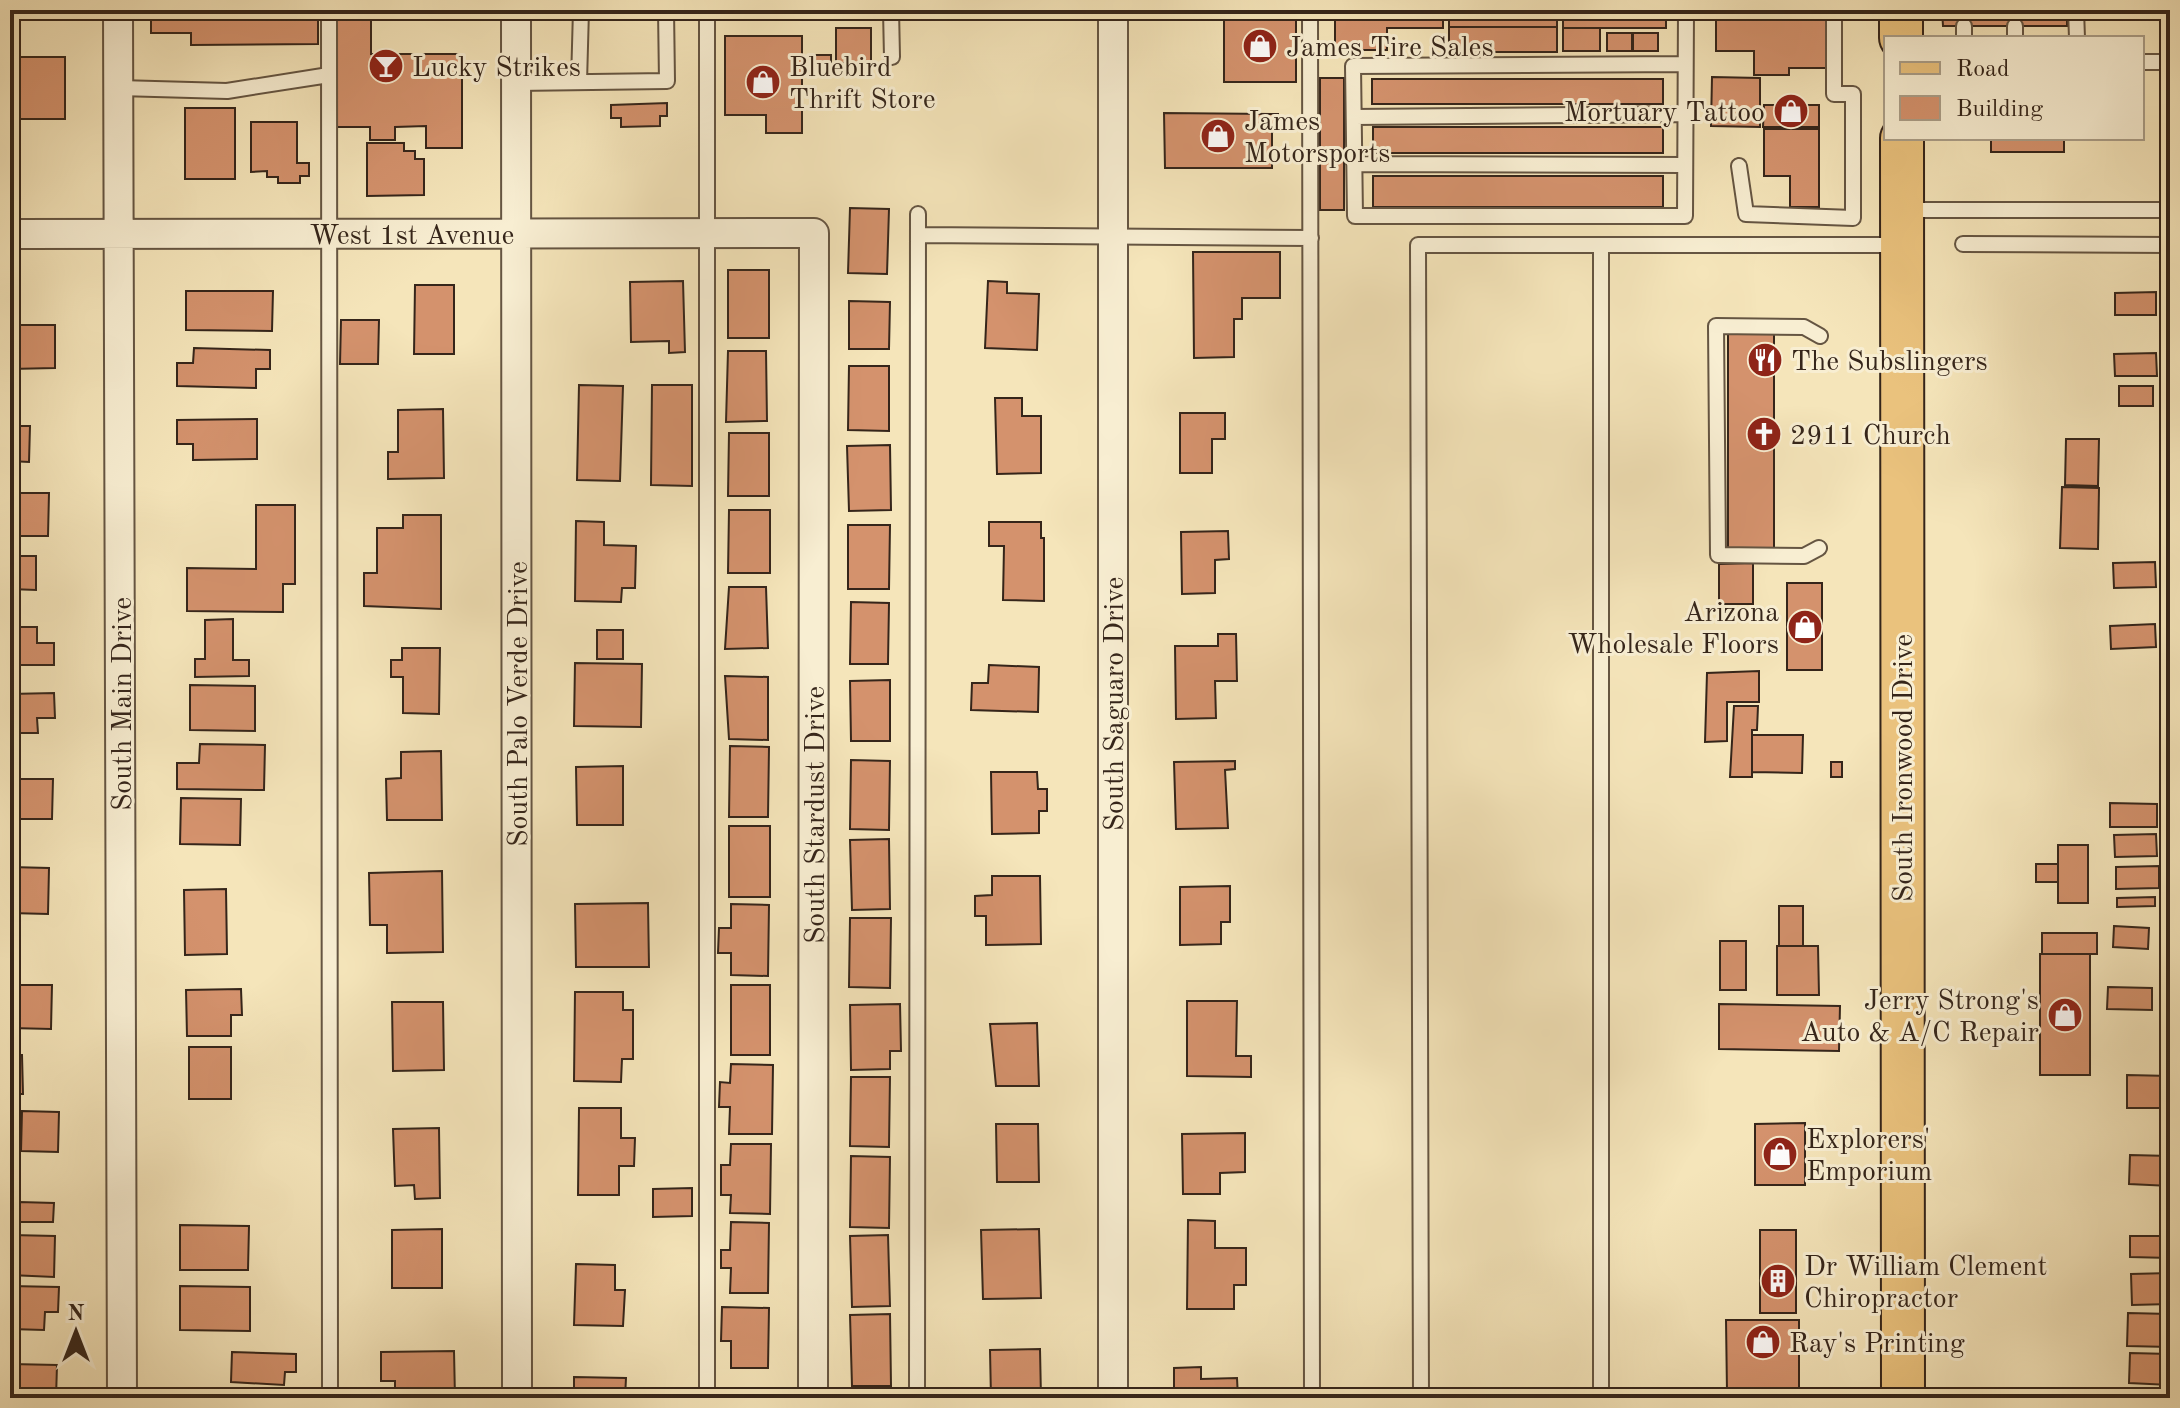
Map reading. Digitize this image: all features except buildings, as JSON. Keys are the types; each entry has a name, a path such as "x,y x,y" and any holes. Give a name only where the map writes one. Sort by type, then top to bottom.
{"main road":[{"path":"1901,10 1901,36"},
{"name":"South Ironwood Drive","path":"1902,140 1903,1398"}],"street":[{"name":"South Main Drive","path":"118,10 122,1398"},
{"name":"South Palo Verde Drive","path":"516,10 517,1398"},
{"name":"South Saguaro Drive","path":"1113,10 1113,1398"},
{"name":"West 1st Avenue","path":"10,234 814,233"},
{"name":"South Stardust Drive","path":"813,1398 814,233"}],"lane":[{"path":"329,10 330,1398"},
{"path":"579,82 581,10"},
{"path":"516,83 667,81 666,10"},
{"path":"707,10 707,1398"},
{"path":"891,10 892,57"},
{"path":"1310,10 1312,1398"},
{"path":"1685,64 1353,66 1355,216 1685,216 1686,10"},
{"path":"1739,166 1746,214 1853,218 1853,94 1834,94 1834,10"},
{"path":"2076,10 2077,36"},
{"path":"2144,62 2170,62"},
{"path":"119,88 227,91 329,75"},
{"path":"1354,117 1685,114"},
{"path":"1354,164 1685,165"},
{"path":"1421,1398 1418,245 1601,245 2170,210"},
{"path":"917,1398 918,214"},
{"path":"918,235 1311,238"},
{"path":"1963,244 2170,245"},
{"path":"1601,245 1601,1398"},
{"path":"1819,548 1804,556 1718,555 1716,326 1804,327 1820,336"}],"place":[{"name":"James Tire Sales","path":"1260,46"},
{"name":"Lucky Strikes","path":"386,66"},
{"name":"Bluebird Thrift Store","path":"763,82"},
{"name":"Mortuary Tattoo","path":"1791,111"},
{"name":"James Motorsports","path":"1218,136"},
{"name":"The Subslingers","path":"1765,360"},
{"name":"2911 Church","path":"1764,434"},
{"name":"Arizona Wholesale Floors","path":"1805,627"},
{"name":"Jerry Strong's Auto & A/C Repair","path":"2065,1015"},
{"name":"Explorers' Emporium","path":"1780,1154"},
{"name":"Dr William Clement Chiropractor","path":"1778,1281"},
{"name":"Ray's Printing","path":"1763,1342"}]}
